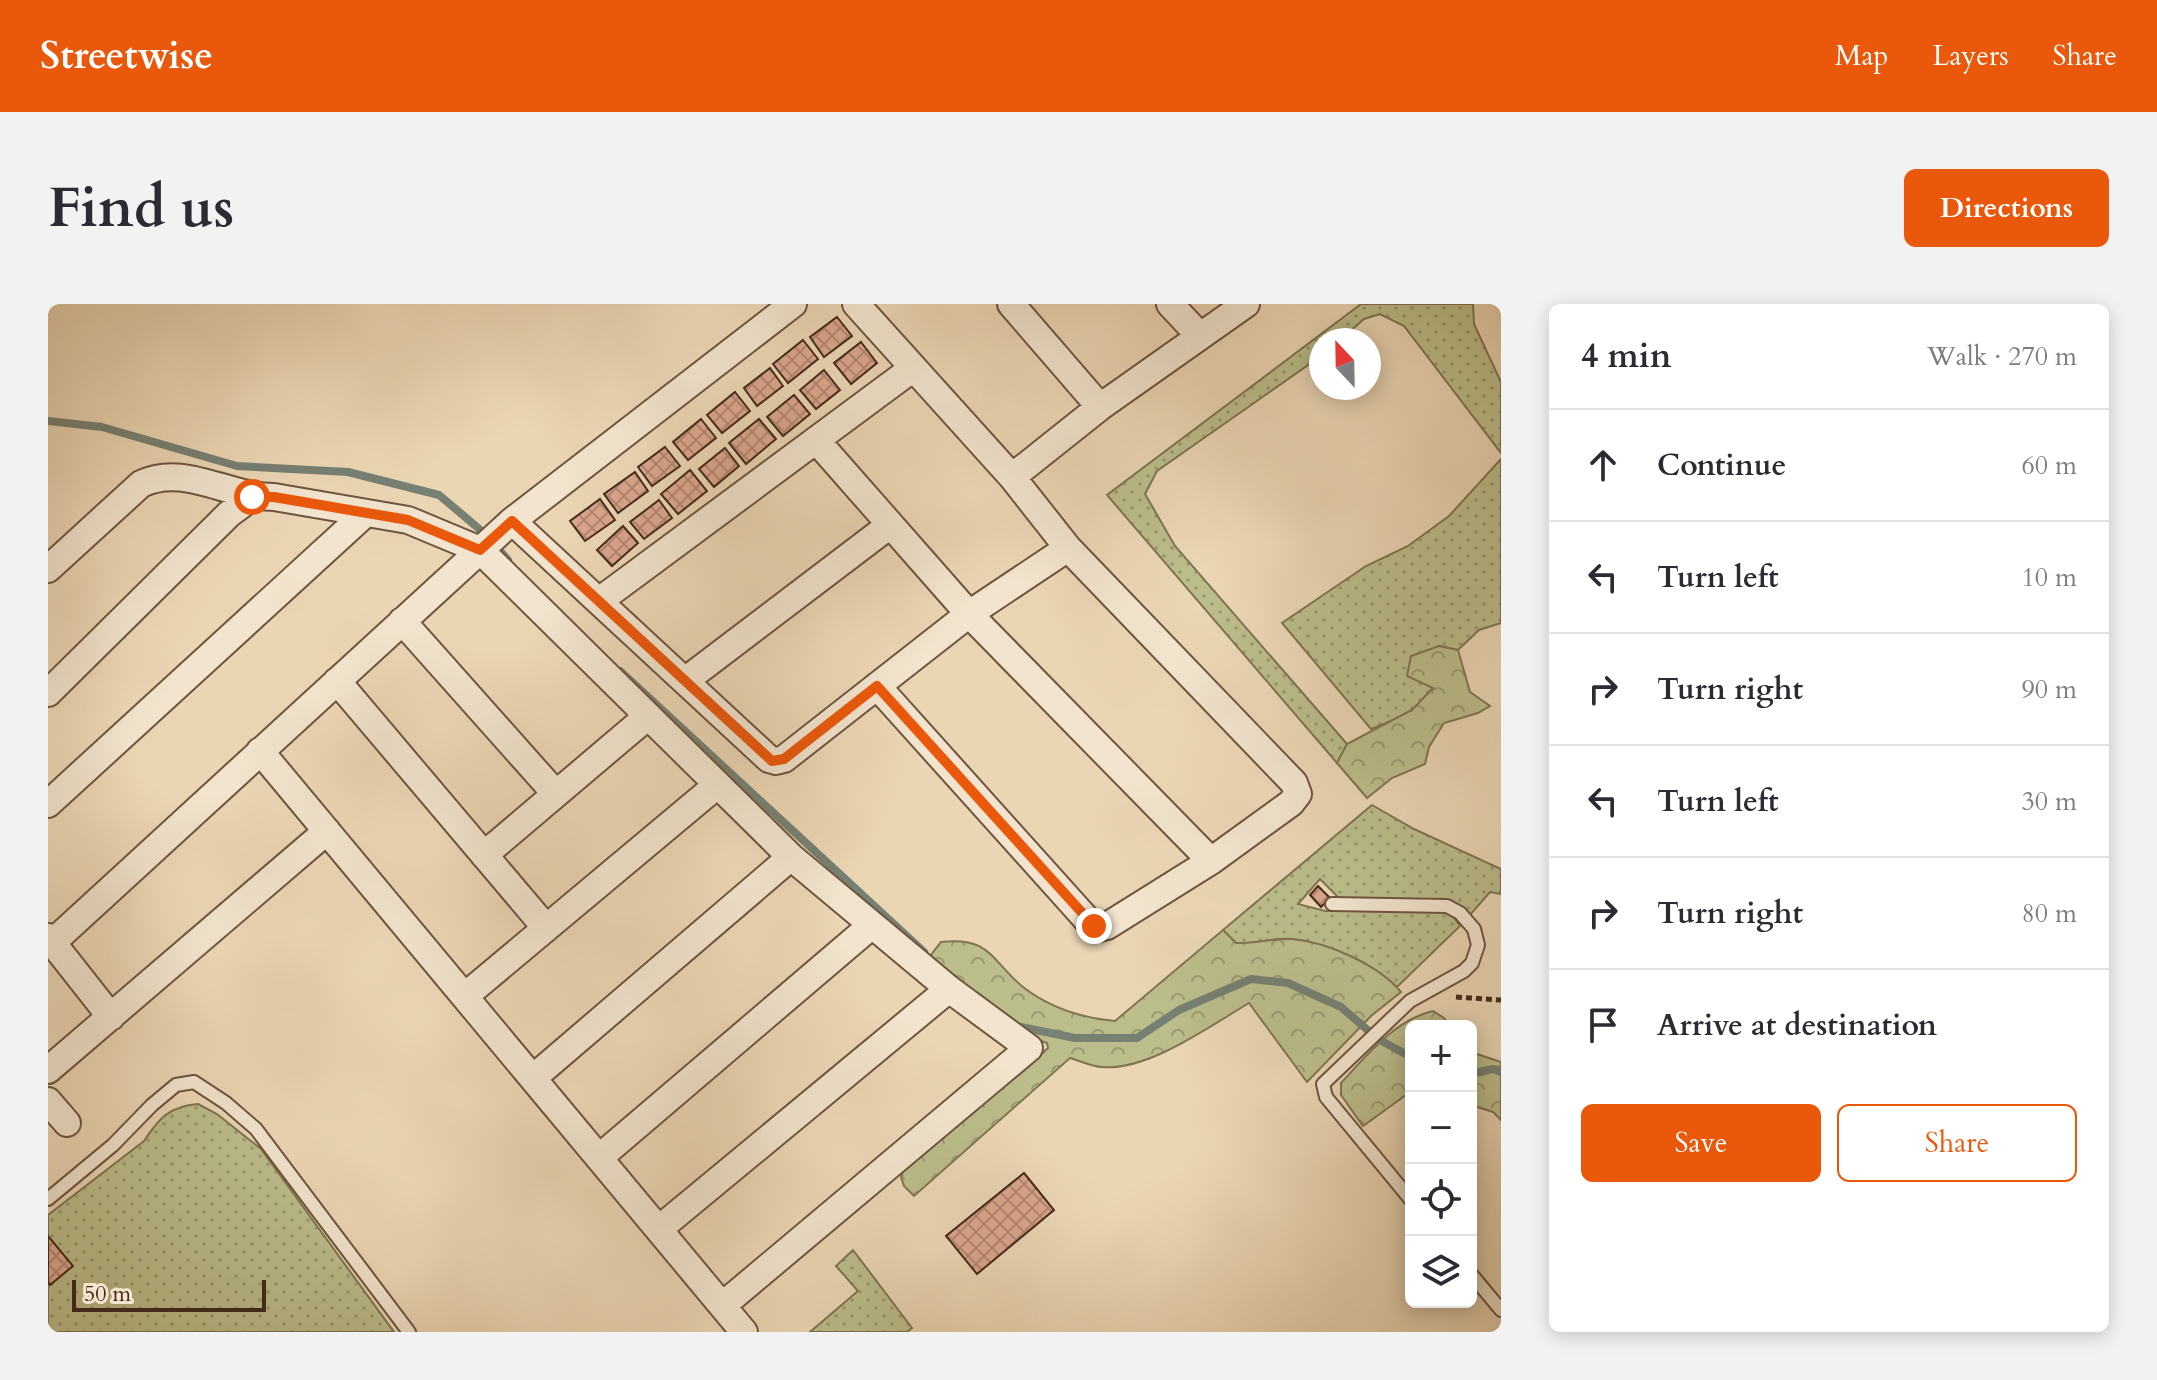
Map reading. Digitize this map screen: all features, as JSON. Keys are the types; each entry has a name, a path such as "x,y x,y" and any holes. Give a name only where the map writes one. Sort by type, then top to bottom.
{"street":[{"path":"111,1017 50,940 496,535 793,304"},
{"path":"856,304 1012,477 1068,548 1237,721 1297,789 1296,799 1211,861 1107,926 1094,926 877,686"},
{"path":"1011,304 1100,407"},
{"path":"1170,304 1199,335"},
{"path":"1012,477 1100,407 1246,304"},
{"path":"599,601 912,369"},
{"path":"816,440 969,614 1211,861"},
{"path":"48,569 141,484 155,477 180,476 252,497 274,497 496,535 599,601 769,759 776,761 784,759 969,614 1068,548"},
{"path":"48,693 229,514 252,497"},
{"path":"48,804 366,513"},
{"path":"686,680 890,525"},
{"path":"496,535 648,716 716,786 791,857 872,925 949,989 1029,1048 723,1305"},
{"path":"402,621 556,794"},
{"path":"337,681 546,928"},
{"path":"484,855 648,716"},
{"path":"260,751 744,1332"},
{"path":"465,996 716,786"},
{"path":"48,1070 327,831"},
{"path":"533,1078 791,857"},
{"path":"600,1157 872,925"},
{"path":"659,1229 949,989"},
{"path":"48,1101 67,1123"}],"lane":[{"path":"1332,904 1447,906 1460,913 1474,929 1478,945 1472,963 1454,977 1419,994 1323,1084 1326,1097 1405,1193"},
{"path":"48,1199 113,1145 176,1085 194,1082 226,1103 256,1129 409,1332"},
{"path":"1477,1281 1501,1310"}],"green space":[{"path":"1361,304 1473,304 1474,324 1501,382 1501,453 1404,326 1380,314 1364,319 1354,328 1329,328"},
{"path":"1309,343 1309,364 1157,471 1145,494 1175,546 1347,744 1337,763 1107,495"},
{"path":"1501,459 1501,623 1479,630 1458,650 1439,646 1436,676 1430,693 1407,712 1371,729 1282,623 1366,566 1408,546 1449,516"},
{"path":"1439,646 1458,650 1470,692 1490,706 1478,713 1444,723 1429,747 1425,764 1392,778 1367,798 1337,763 1347,744 1412,710 1433,688 1407,676 1411,656"},
{"path":"1372,805 1414,829 1501,869 1501,894 1490,892 1470,915 1454,903 1339,898 1320,879 1298,904 1325,911 1442,911 1451,914 1460,926 1397,987 1361,963 1322,945 1293,939 1236,943 1223,930"},
{"path":"1223,930 1236,943 1292,939 1336,950 1380,973 1401,992 1371,1016 1307,1082 1249,1003 1178,1046 1138,1062 1119,1067 1101,1067 1070,1058 914,1196 904,1186 901,1177 904,1169 1048,1048 1047,1043 1028,1036 927,960 941,942 958,941 980,947 989,952 1023,987 1044,1001 1079,1014 1115,1021"},
{"path":"1433,1011 1446,1020 1410,1020"},
{"path":"1405,1023 1405,1096 1363,1126 1341,1095 1341,1083 1394,1030"},
{"path":"1477,1054 1501,1062 1501,1120 1493,1112 1477,1107"},
{"path":"198,1104 217,1114 261,1149 394,1332 48,1332 48,1215 144,1141 166,1115 180,1107"},
{"path":"853,1250 912,1328 907,1332 810,1332 858,1291 836,1266"}],"building":[{"path":"837,317 852,336 824,357 810,337"},
{"path":"803,340 818,359 788,383 773,364"},
{"path":"861,342 877,363 851,384 834,363"},
{"path":"770,368 783,386 757,406 744,388"},
{"path":"824,370 840,390 816,409 800,390"},
{"path":"735,392 750,411 722,433 707,415"},
{"path":"794,395 810,414 783,436 767,417"},
{"path":"701,419 716,438 688,460 673,442"},
{"path":"759,419 776,439 746,464 729,443"},
{"path":"665,447 680,466 652,486 638,467"},
{"path":"725,448 739,466 714,487 699,469"},
{"path":"690,470 707,491 678,514 661,494"},
{"path":"635,472 648,491 618,513 604,494"},
{"path":"600,499 615,520 585,541 570,521"},
{"path":"659,500 672,518 644,539 630,522"},
{"path":"623,526 638,543 612,566 597,550"},
{"path":"1318,886 1330,898 1321,907 1310,895"},
{"path":"1024,1173 1054,1210 977,1274 946,1236"},
{"path":"48,1236 73,1266 50,1285 48,1282"}],"waterway":[{"path":"48,421 102,427 237,466 348,472 439,495 484,533 508,560"},
{"path":"620,671 924,952"},
{"path":"1016,1026 1075,1038 1137,1038 1179,1010 1251,979 1288,983 1341,1007 1378,1039 1405,1054"},
{"path":"1477,1073 1493,1069 1501,1072"}],"route":[{"path":"252,497 274,497 408,520 480,550 512,521 772,761 784,759 877,686 1094,926"}]}
